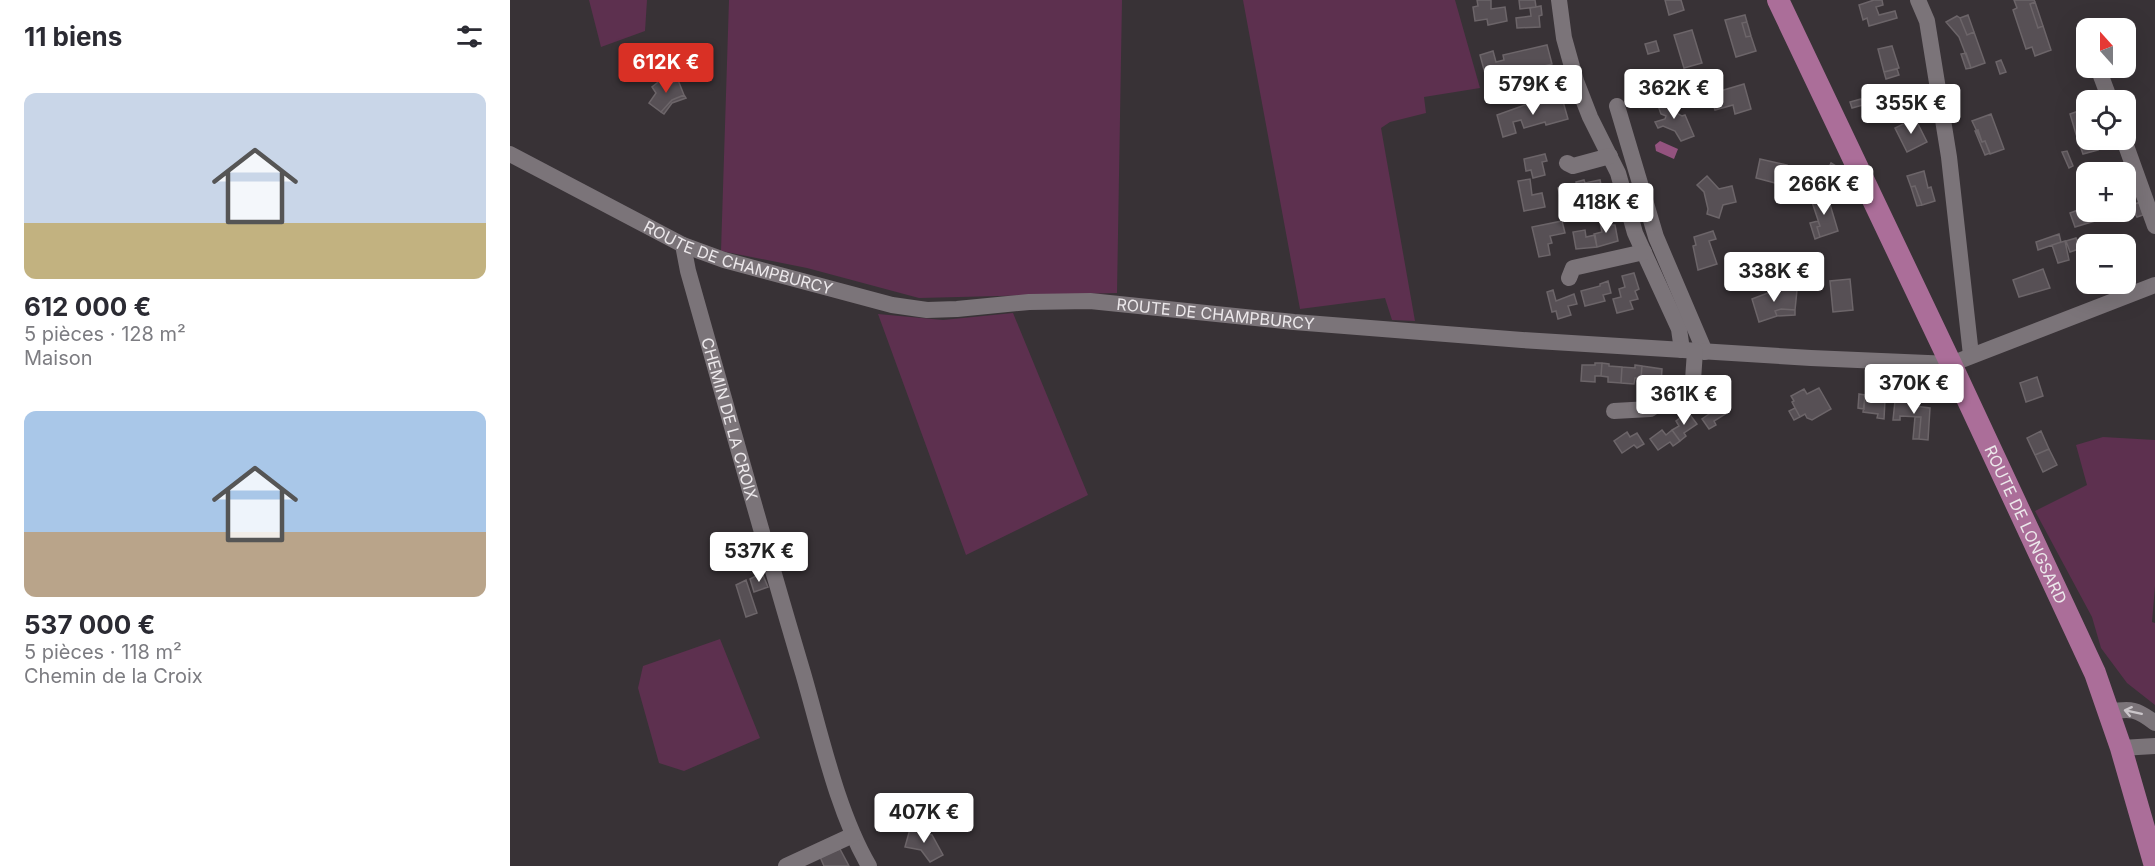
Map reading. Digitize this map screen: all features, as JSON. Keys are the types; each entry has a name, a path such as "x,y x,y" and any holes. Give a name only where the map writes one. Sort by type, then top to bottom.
{"main road":[{"name":"ROUTE DE LONGSARD","path":"1778,0 1961,359 2095,673 2121,748 2155,866"}],"street":[{"path":"1559,0 1564,38 1576,81 1590,117 1618,173 1635,233 1679,329 1694,351"},
{"path":"1918,0 1927,21 1949,157 1961,359 2155,285"},
{"path":"1614,411 1650,410 1694,380 1694,351 1656,237 1617,106"},
{"path":"2128,150 2155,226"},
{"name":"ROUTE DE CHAMPBURCY","path":"510,154 683,245 724,260 869,299 927,310 1029,302 1090,301 1294,322 1694,351 1961,359"},
{"path":"1567,163 1573,166 1610,156"},
{"name":"CHEMIN DE LA CROIX","path":"683,245 688,270 783,607 853,836 869,866"},
{"path":"1569,278 1573,268 1644,252"},
{"path":"2108,712 2139,711 2155,723"},
{"path":"2121,748 2155,746"},
{"path":"786,866 853,836"}],"shaded area":[{"path":"589,0 647,0 645,31 601,47"},
{"path":"729,0 1122,0 1117,293 919,298 807,268 721,251"},
{"path":"1243,0 1455,0 1480,88 1424,97 1426,113 1390,122 1381,128 1415,321 1392,320 1385,298 1300,309"},
{"path":"1660,141 1678,149 1674,159 1656,151 1655,145"},
{"path":"1013,313 1088,495 966,555 878,314 943,320"},
{"path":"2103,437 2155,440 2155,586 2152,622 2155,623 2155,705 2127,683 2101,648 2092,617 2035,511 2087,485 2076,445"},
{"path":"720,639 760,738 684,771 659,763 638,688 643,666"}],"building":[{"path":"1477,0 1491,0 1491,9 1505,7 1507,21 1488,25 1487,19 1475,21 1473,7 1478,6"},
{"path":"1519,0 1535,0 1536,7 1520,9"},
{"path":"1665,0 1681,0 1684,10 1669,15"},
{"path":"1882,0 1883,5 1876,7 1879,15 1895,11 1897,18 1869,26 1867,18 1863,20 1859,5"},
{"path":"2014,0 2034,0 2035,2 2030,4 2038,28 2043,26 2051,50 2035,56 2032,47 2026,49 2013,10 2017,8"},
{"path":"2035,2 2043,26 2038,28 2030,4"},
{"path":"1541,6 1540,27 1517,28 1516,18 1531,16 1530,8"},
{"path":"1745,15 1747,22 1742,23 1746,37 1751,36 1756,51 1736,57 1725,20"},
{"path":"1968,15 1974,32 1967,35 1960,18"},
{"path":"1957,16 1967,35 1974,32 1985,63 1971,68 1959,37 1946,22"},
{"path":"1747,22 1751,36 1746,37 1742,23"},
{"path":"1692,30 1702,63 1684,68 1674,35"},
{"path":"1656,41 1659,51 1648,54 1645,44"},
{"path":"1547,45 1552,64 1508,75 1507,71 1486,77 1480,55 1493,51 1496,62 1504,60 1503,55"},
{"path":"1892,46 1899,68 1884,72 1878,49"},
{"path":"1966,53 1971,68 1966,69 1961,54"},
{"path":"2001,60 2006,72 2000,74 1996,62"},
{"path":"1897,69 1899,75 1886,79 1884,72"},
{"path":"662,79 667,85 678,80 684,95 672,100 661,112 649,103 656,93 652,87"},
{"path":"1744,84 1751,109 1735,114 1733,105 1715,110 1710,94"},
{"path":"1913,92 1915,101 1900,105 1898,97"},
{"path":"684,95 686,98 672,103 664,114 661,112 672,100"},
{"path":"1669,96 1676,113 1685,115 1694,136 1681,141 1675,131 1663,126 1658,128 1655,122 1665,119 1666,116 1661,114 1656,100"},
{"path":"1562,98 1568,119 1524,128 1521,120 1513,122 1516,133 1503,137 1497,115 1539,100 1540,104"},
{"path":"1861,99 1863,105 1852,108 1850,102"},
{"path":"2076,112 2076,134 2070,114"},
{"path":"1991,114 2004,149 1990,154 1985,141 1982,142 1972,121"},
{"path":"1915,118 1927,142 1907,152 1895,128"},
{"path":"1978,130 1982,142 1985,141 1990,153 1985,155 1975,131"},
{"path":"2082,150 2098,150 2083,154"},
{"path":"2067,151 2073,166 2069,168 2062,152"},
{"path":"1545,154 1547,161 1542,162 1545,175 1533,178 1531,170 1526,171 1524,159"},
{"path":"1760,159 1787,165 1779,184 1756,178"},
{"path":"1831,163 1836,166 1833,172 1823,172 1823,167 1829,167"},
{"path":"1924,171 1928,188 1931,187 1935,201 1922,205 1915,186 1911,187 1907,176"},
{"path":"1707,176 1719,189 1732,186 1736,202 1723,205 1719,218 1707,214 1704,192 1697,185"},
{"path":"1530,179 1532,195 1542,193 1545,207 1524,211 1518,181"},
{"path":"1584,180 1585,183 1600,180 1603,194 1580,199 1576,182"},
{"path":"1577,185 1580,200 1572,202 1573,207 1563,209 1558,188"},
{"path":"1915,186 1922,205 1917,206 1911,187"},
{"path":"1823,195 1825,203 1829,201 1838,231 1820,237 1817,227 1820,226 1811,199"},
{"path":"2139,202 2143,215 2137,217 2136,215 2136,204"},
{"path":"2076,211 2076,222 2091,222 2075,227 2070,213"},
{"path":"1610,219 1611,225 1615,225 1618,241 1597,247 1594,234 1602,232 1600,222"},
{"path":"1562,221 1565,233 1550,236 1552,243 1548,244 1550,255 1539,257 1532,227"},
{"path":"1818,221 1820,237 1815,239 1810,223"},
{"path":"1585,230 1586,237 1595,235 1597,247 1576,249 1573,232"},
{"path":"1713,231 1716,239 1709,241 1717,264 1698,270 1693,246 1696,245 1694,237"},
{"path":"2059,234 2061,242 2038,250 2036,242"},
{"path":"2076,238 2076,250 2070,252 2066,241"},
{"path":"2065,241 2069,260 2058,263 2052,245"},
{"path":"2043,269 2050,288 2019,297 2013,280"},
{"path":"1634,273 1639,289 1635,291 1638,299 1630,301 1633,309 1617,313 1613,299 1621,297 1619,289 1625,287 1622,276"},
{"path":"1850,279 1853,310 1833,312 1830,281"},
{"path":"1608,281 1611,293 1603,295 1605,301 1585,306 1581,291 1600,286"},
{"path":"1778,289 1797,290 1795,310 1775,311 1777,316 1759,322 1752,299"},
{"path":"1553,290 1556,301 1574,294 1577,304 1568,306 1571,315 1558,319 1556,311 1552,312 1547,292"},
{"path":"1795,310 1795,315 1777,316 1775,311"},
{"path":"1595,363 1602,363 1601,376 1595,376 1595,382 1581,381 1582,365 1595,365"},
{"path":"1602,363 1622,367 1621,383 1608,382 1608,377 1601,376"},
{"path":"1635,365 1642,366 1641,378 1635,378 1634,384 1621,383 1622,367 1635,368"},
{"path":"1642,366 1662,369 1661,385 1647,384 1648,379 1641,378"},
{"path":"2037,377 2043,396 2026,402 2020,383"},
{"path":"1819,388 1831,409 1812,420 1805,414 1800,417 1791,396 1804,389 1807,394"},
{"path":"1859,394 1865,395 1864,409 1858,408"},
{"path":"1865,396 1885,400 1884,419 1877,418 1878,414 1863,412"},
{"path":"1916,400 1915,406 1930,408 1928,440 1919,439 1921,417 1900,416 1900,420 1893,420 1895,401"},
{"path":"1719,401 1727,413 1714,421 1716,425 1709,429 1702,419 1709,414 1706,409"},
{"path":"1795,408 1800,417 1794,420 1789,411"},
{"path":"1688,412 1697,424 1684,433 1686,436 1680,441 1672,430 1679,426 1676,421"},
{"path":"1915,417 1921,417 1919,439 1913,439"},
{"path":"1662,430 1666,435 1672,430 1680,441 1673,446 1670,442 1658,450 1650,439"},
{"path":"2041,431 2049,449 2035,455 2027,438"},
{"path":"1627,432 1630,437 1637,433 1644,444 1637,448 1634,445 1622,453 1614,441"},
{"path":"2049,449 2057,465 2043,472 2035,455"},
{"path":"762,573 768,587 754,592 750,579"},
{"path":"746,580 757,613 746,617 736,585"},
{"path":"910,829 932,835 943,855 930,862 921,850 905,847"},
{"path":"840,849 849,866 824,866 820,857"}]}
